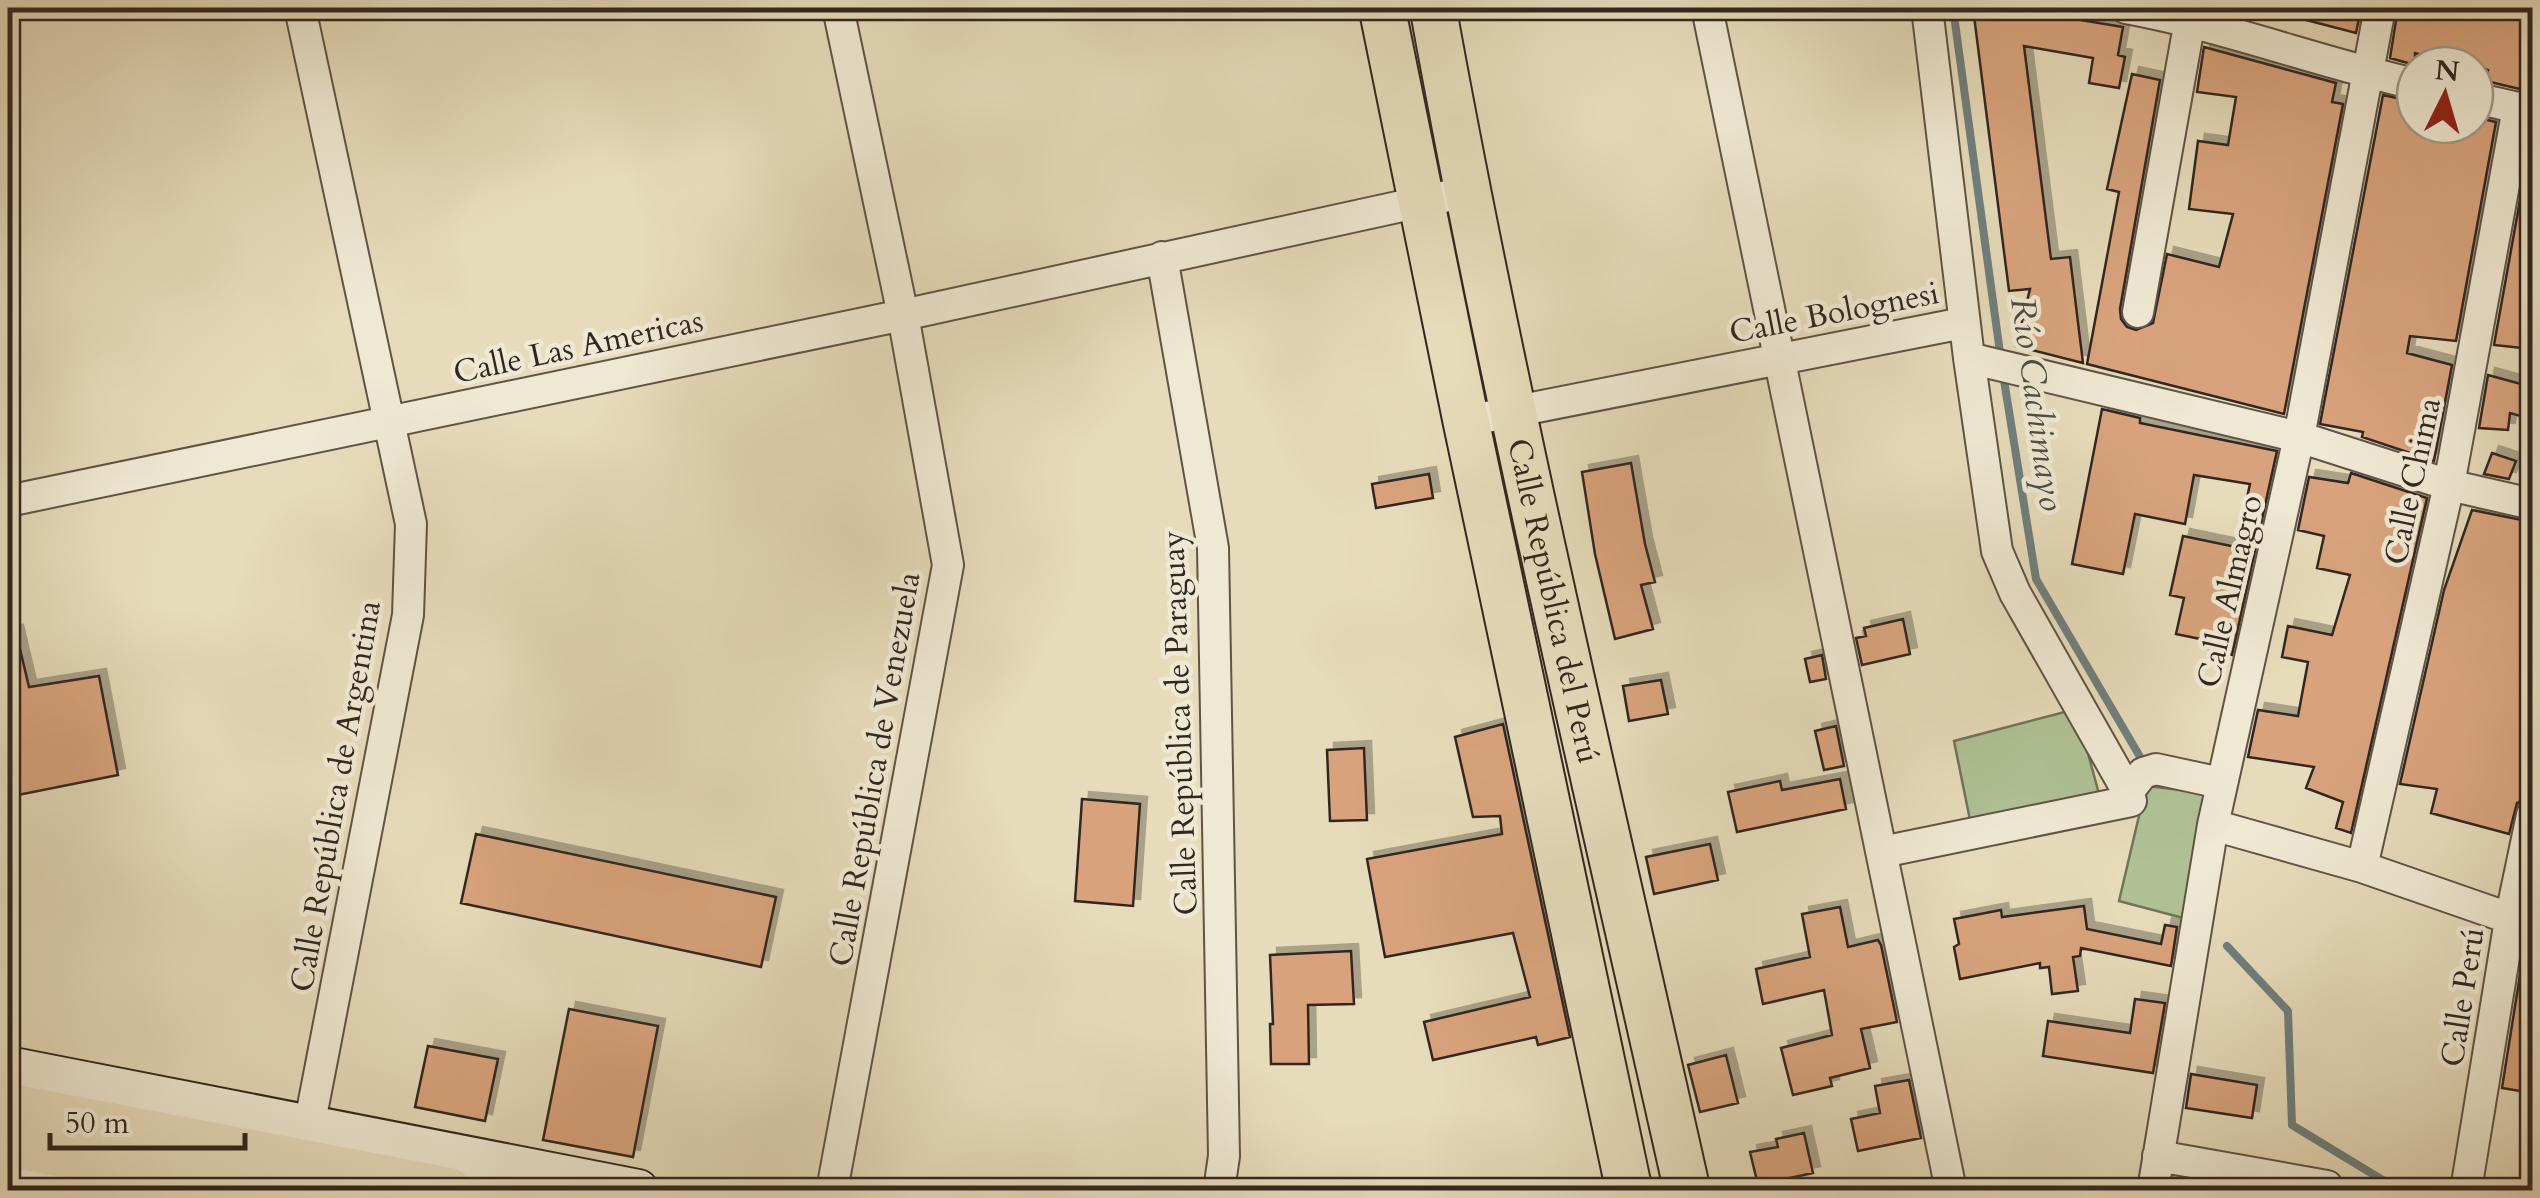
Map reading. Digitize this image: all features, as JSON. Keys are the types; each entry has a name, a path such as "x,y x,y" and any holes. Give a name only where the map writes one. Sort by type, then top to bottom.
{"main road":[{"name":"Calle República del Perú","path":"1382,8 1512,410 1687,1190"},
{"name":"Calle República del Perú","path":"1433,8 1445,196 1466,421 1630,1190"},
{"path":"8,1067 638,1190"},
{"path":"8,1106 448,1190"},
{"path":"8,1144 249,1190"},
{"path":"8,1177 78,1190"}],"street":[{"name":"Calle República de Argentina","path":"300,8 411,524 408,615 309,1127"},
{"name":"Calle República de Venezuela","path":"832,1190 948,564 903,315 838,8"},
{"path":"1707,8 1951,1190"},
{"path":"1926,8 1963,322"},
{"path":"2126,8 2190,20 2395,80"},
{"name":"Calle Almagro","path":"2153,1190 2212,825 2299,437 2380,8"},
{"path":"2138,312 2190,20"},
{"path":"2495,102 2525,109"},
{"name":"Calle Chima","path":"2362,867 2449,486 2525,109"},
{"name":"Calle Las Americas","path":"8,501 903,315 1445,196"},
{"name":"Calle República de Paraguay","path":"1162,257 1214,548 1224,1156 1219,1190"},
{"name":"Calle Bolognesi","path":"1466,421 1963,322 1977,360 1997,551 2016,592 2142,778"},
{"path":"1977,360 2299,437 2449,486 2532,504"},
{"path":"1882,852 2131,801 2142,778 2221,783"},
{"name":"Calle Perú","path":"2466,1190 2521,922 2532,815"},
{"path":"2212,825 2362,867 2521,922"},
{"path":"2158,1156 2327,1186"}],"green space":[{"path":"2076,709 2099,794 1970,820 1954,741"},
{"path":"2146,786 2209,793 2187,919 2119,901"}],"building":[{"path":"1973,8 2032,8 2032,12 2123,27 2118,55 2125,57 2119,88 2089,83 2093,58 2024,46 2051,259 2070,257 2083,363 2016,346 2030,289 2009,291"},
{"path":"2288,8 2361,8 2356,33 2287,15"},
{"path":"2398,8 2532,8 2528,91 2495,83 2495,45 2395,45 2395,59 2390,58"},
{"path":"2204,47 2336,83 2332,102 2343,104 2284,414 2087,364 2119,192 2107,189 2132,74 2160,80 2121,319 2136,330 2153,323 2167,254 2219,267 2233,214 2189,209 2198,141 2228,145 2236,97 2197,92"},
{"path":"2383,95 2395,98 2395,145 2492,145 2456,341 2410,336 2407,353 2452,365 2434,461 2362,437 2363,432 2320,424"},
{"path":"2532,133 2532,349 2494,345"},
{"path":"2488,375 2532,387 2532,419 2510,413 2508,430 2479,428"},
{"path":"2102,409 2140,418 2140,423 2277,451 2232,655 2203,647 2205,640 2176,634 2184,598 2170,595 2183,536 2236,547 2250,484 2194,475 2185,524 2135,514 2123,574 2072,564"},
{"path":"2492,453 2516,461 2509,479 2484,474"},
{"path":"1631,463 1655,582 1641,585 1653,629 1615,639 1595,554 1582,472"},
{"path":"2351,473 2427,498 2351,833 2336,828 2343,802 2306,788 2314,767 2248,757 2258,710 2298,716 2308,662 2282,657 2288,626 2332,635 2350,575 2317,568 2324,536 2298,530 2309,477 2348,483"},
{"path":"1429,474 1433,498 1376,508 1372,484"},
{"path":"2472,510 2532,522 2532,730 2526,758 2532,759 2532,797 2517,803 2509,834 2431,813 2437,789 2400,784 2444,590"},
{"path":"1903,619 1910,654 1862,665 1856,638 1866,636 1864,628"},
{"path":"16,632 29,687 99,676 118,775 8,797 8,633"},
{"path":"1822,655 1826,679 1810,682 1805,659"},
{"path":"1661,680 1668,714 1629,721 1623,686"},
{"path":"1503,724 1570,1037 1538,1045 1536,1037 1433,1060 1424,1022 1530,997 1513,933 1385,957 1367,859 1502,834 1500,816 1473,817 1455,737"},
{"path":"1836,726 1844,766 1824,770 1815,731"},
{"path":"1364,748 1367,820 1330,821 1327,750"},
{"path":"1840,779 1846,809 1737,832 1728,792 1780,781 1782,790"},
{"path":"1082,799 1140,804 1133,906 1075,901"},
{"path":"476,834 776,897 761,967 461,903"},
{"path":"1710,844 1718,880 1654,894 1646,857"},
{"path":"2084,906 2087,929 2161,944 2165,925 2177,927 2171,966 2081,948 2080,956 2073,957 2078,991 2052,994 2049,967 2040,968 2040,963 1960,979 1954,919 2001,910 2002,917"},
{"path":"1840,907 1848,947 1878,940 1881,945 1897,1022 1861,1029 1870,1068 1830,1078 1832,1086 1793,1095 1781,1048 1832,1035 1824,990 1763,1004 1756,969 1810,957 1802,914"},
{"path":"1351,951 1354,1004 1308,1005 1309,1064 1271,1064 1270,955"},
{"path":"2523,956 2532,957 2532,1093 2502,1088"},
{"path":"2135,999 2165,1003 2153,1073 2043,1056 2048,1021 2130,1033"},
{"path":"569,1009 658,1026 633,1157 543,1140"},
{"path":"428,1046 498,1059 485,1121 415,1107"},
{"path":"1726,1055 1738,1103 1700,1112 1688,1065"},
{"path":"2191,1074 2257,1085 2252,1118 2186,1108"},
{"path":"1909,1080 1921,1138 1858,1151 1851,1119 1880,1113 1875,1086"},
{"path":"1804,1133 1813,1173 1758,1185 1750,1152 1778,1147 1776,1139"},
{"path":"2174,1178 2218,1186 2217,1190 2172,1190"}],"waterway":[{"name":"Río Cachimayo","path":"1953,8 2001,360"},
{"name":"Río Cachimayo","path":"2003,374 2036,579 2146,767"},
{"name":"Río Cachimayo","path":"2227,946 2288,1011 2292,1125 2399,1190"}]}
